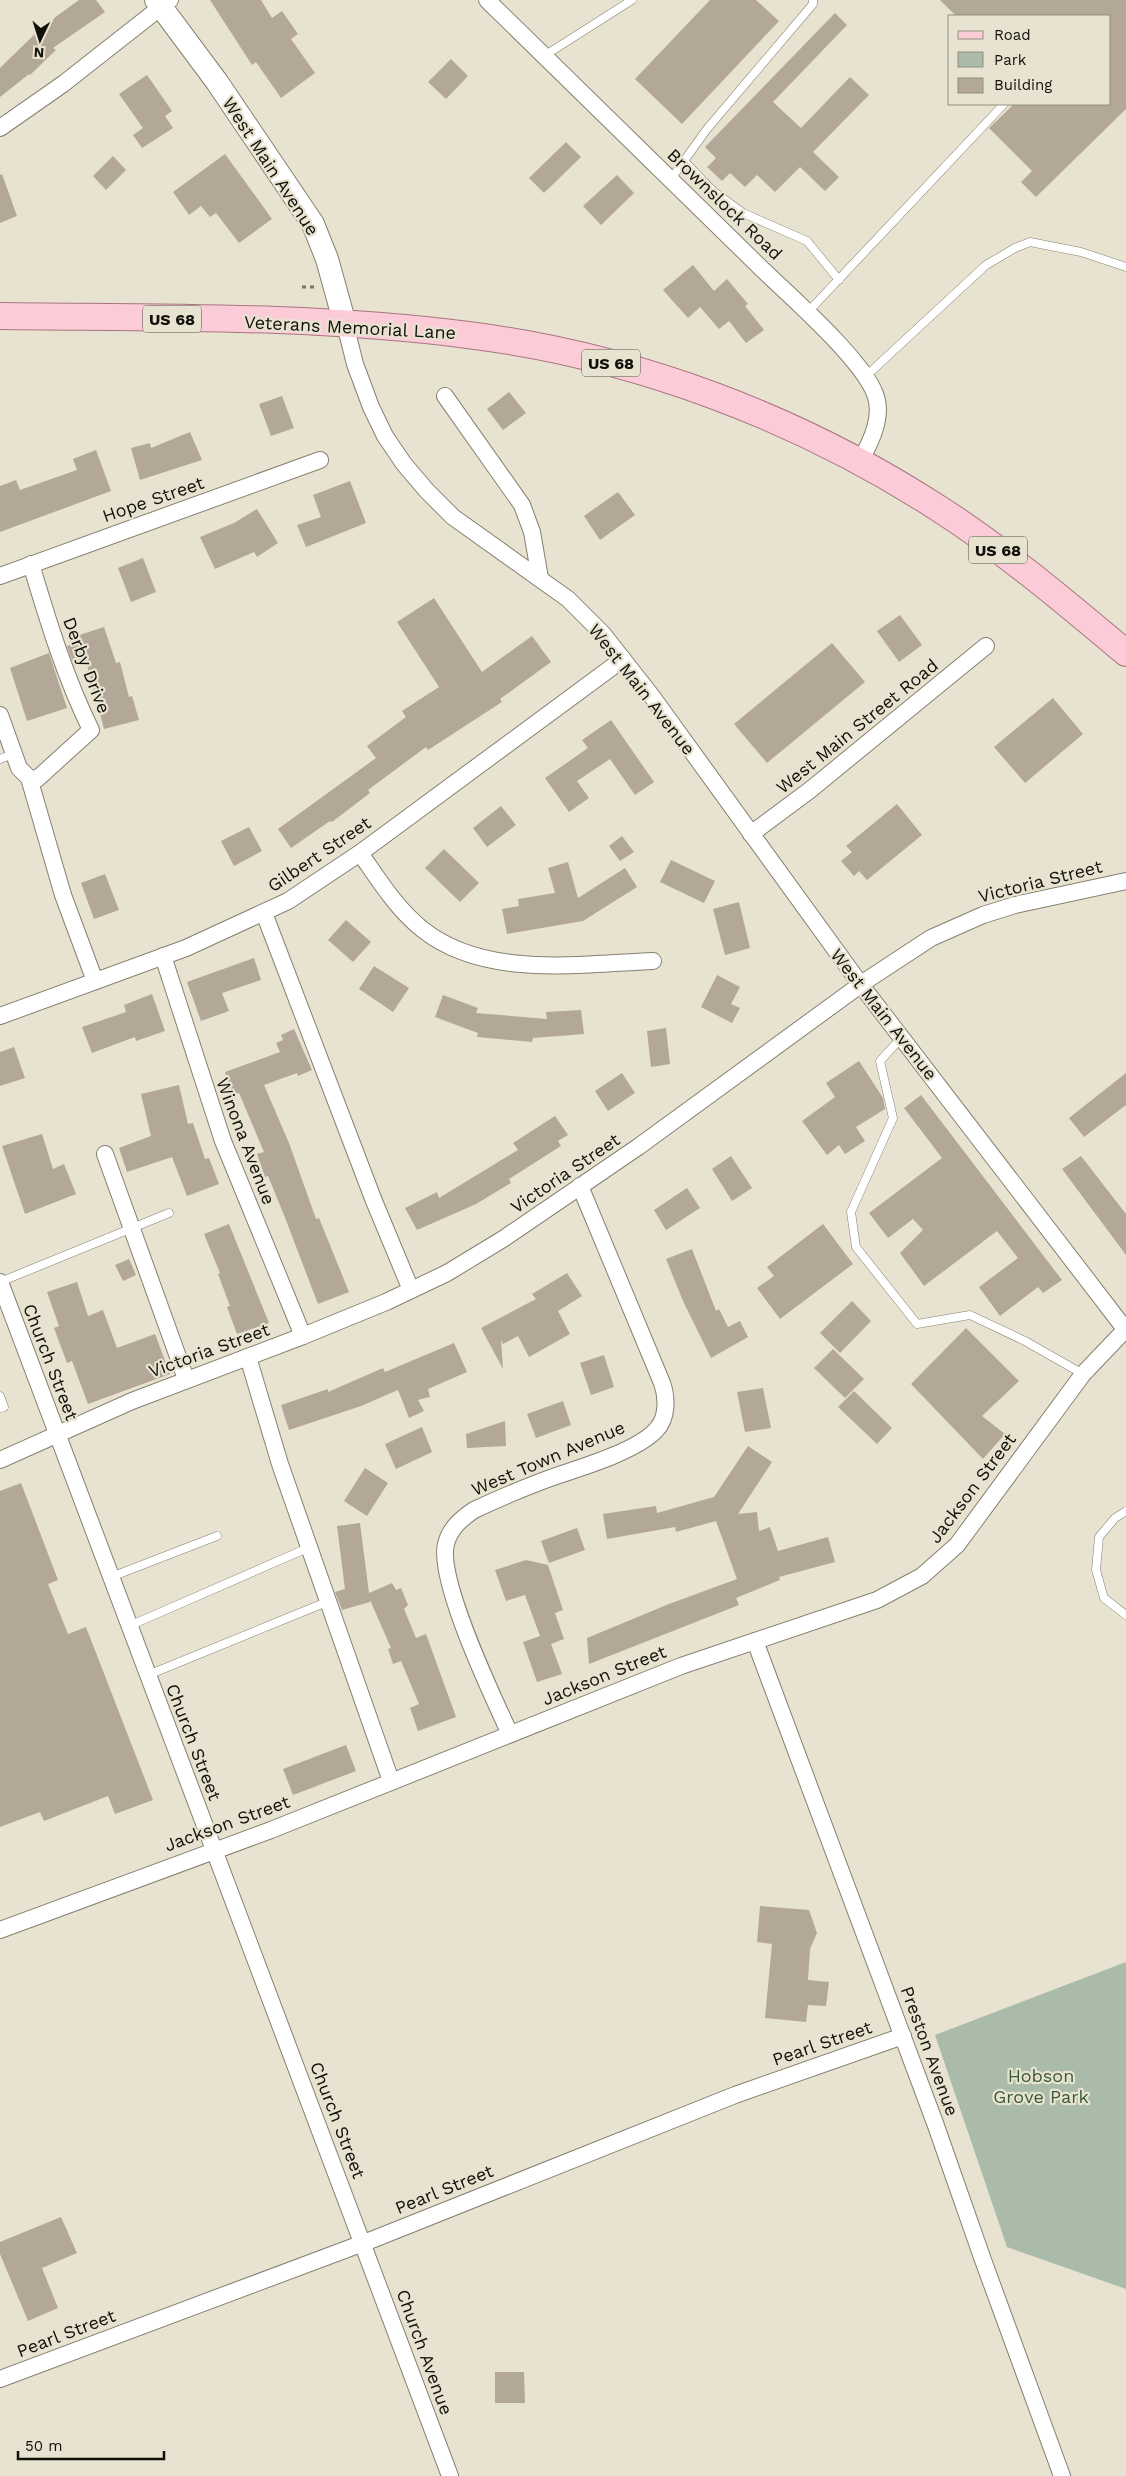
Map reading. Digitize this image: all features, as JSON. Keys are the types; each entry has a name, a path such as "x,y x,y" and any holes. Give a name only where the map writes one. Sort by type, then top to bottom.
{"main road":[{"name":"Veterans Memorial Lane","path":"0,316 344,324 469,335 558,350 628,367 731,402 782,424 860,462 970,529 1059,597 1126,653"}],"street":[{"name":"Brownslock Road","path":"487,0 807,313 865,377 875,393 877,408 871,439 860,462"},
{"path":"0,128 63,84 162,2"},
{"name":"West Main Avenue","path":"162,2 312,224 327,259 354,364 385,436 404,464 427,492 454,517 568,598 590,620 623,659 861,985 1126,1329"},
{"path":"445,396 522,505 532,532 540,578"},
{"name":"Hope Street","path":"0,576 320,460"},
{"name":"Derby Drive","path":"29,778 36,779 92,730 76,699 52,634 31,564"},
{"name":"West Main Street Road","path":"751,834 810,790 986,646"},
{"name":"Gilbert Street","path":"0,1016 163,956 264,914 299,895 360,853 623,659"},
{"path":"0,715 7,756 29,778 63,895 95,981"},
{"path":"360,853 394,901 422,928 438,940 475,957 542,965 653,961"},
{"name":"Victoria Street","path":"0,1460 186,1379 303,1336 447,1273 503,1239 664,1129 861,985 931,938 983,914 1045,896 1126,881"},
{"path":"264,914 374,1201 411,1290"},
{"name":"Winona Avenue","path":"163,956 222,1141 303,1336"},
{"path":"105,1154 186,1379"},
{"name":"West Town Avenue","path":"510,1734 473,1650 451,1589 444,1561 448,1536 459,1521 474,1510 603,1459 642,1440 656,1430 664,1416 665,1400 662,1383 580,1186"},
{"name":"Church Street","path":"0,1282 363,2243"},
{"name":"Jackson Street","path":"0,1930 271,1830 656,1676 755,1640 877,1600 907,1585 935,1567 968,1532 1083,1374 1126,1329"},
{"path":"248,1356 269,1431 391,1781"},
{"name":"Preston Avenue","path":"755,1640 903,2036 1062,2476"},
{"name":"Pearl Street","path":"0,2379 363,2243 735,2095 903,2036"},
{"name":"Church Avenue","path":"363,2243 450,2476"}],"lane":[{"path":"544,56 632,0"},
{"path":"671,180 707,129 813,4 813,0"},
{"path":"807,313 1003,105"},
{"path":"684,161 713,191 743,213 807,241 839,280"},
{"path":"865,377 986,266 1030,242 1081,252 1126,267"},
{"path":"902,1037 880,1061 893,1118 851,1212 856,1247 917,1324 970,1315 1025,1342 1083,1374"},
{"path":"0,1282 169,1213"},
{"path":"0,1396 4,1407 0,1408"},
{"path":"1126,1511 1115,1518 1099,1537 1096,1570 1104,1598 1126,1615"},
{"path":"111,1577 217,1536"},
{"path":"129,1626 310,1547"},
{"path":"147,1675 329,1601"}],"green space":[{"name":"Hobson Grove Park","path":"1126,1962 1126,2289 1007,2247 935,2035"}],"building":[{"path":"79,0 96,0 105,12 53,48 56,50 30,75 0,97 0,68 43,26"},
{"path":"210,0 261,0 272,18 282,11 298,34 291,39 315,73 281,98 256,62 252,65"},
{"path":"710,0 756,0 779,21 682,124 635,79"},
{"path":"940,0 1126,0 1126,109 1036,197 1021,182 1032,171 989,128 1013,105 1111,105 1111,15 955,15"},
{"path":"835,13 847,25 773,102 801,128 850,77 869,95 813,152 839,177 825,191 800,167 775,192 757,175 745,187 730,173 722,181 707,167 716,158 705,147"},
{"path":"451,59 468,76 446,99 428,82"},
{"path":"147,75 172,111 165,116 173,128 142,148 133,135 143,128 119,94"},
{"path":"566,142 581,157 544,193 529,178"},
{"path":"225,154 272,219 239,243 216,213 210,217 201,206 189,215 173,192"},
{"path":"113,156 126,170 106,190 93,176"},
{"path":"2,174 17,216 0,223 0,175"},
{"path":"617,175 634,193 601,225 583,206"},
{"path":"693,265 714,291 727,279 748,304 745,306 764,330 746,343 729,321 719,329 700,307 688,318 663,290"},
{"path":"509,392 526,413 503,430 487,409"},
{"path":"282,396 294,428 271,436 259,404"},
{"path":"190,432 202,460 140,480 131,448 150,443 151,448"},
{"path":"96,450 111,491 0,532 0,486 16,480 20,490 77,470 73,459"},
{"path":"350,481 366,523 306,547 297,525 321,517 313,495"},
{"path":"618,492 635,515 600,540 584,516"},
{"path":"257,509 278,543 257,557 254,552 215,569 200,537 234,523"},
{"path":"143,558 156,592 131,602 118,568"},
{"path":"434,598 482,672 532,636 551,662 500,699 502,702 428,750 426,747 368,790 370,793 332,822 330,821 291,848 278,829 376,758 367,746 406,717 402,711 439,687 397,622"},
{"path":"900,615 922,645 899,662 877,631"},
{"path":"104,627 116,663 120,662 129,697 132,696 139,720 104,729 86,661 74,666 67,646 75,643 73,637"},
{"path":"832,643 865,682 767,763 734,724"},
{"path":"49,653 67,708 27,721 10,668"},
{"path":"1053,698 1083,734 1025,783 994,747"},
{"path":"611,720 654,782 635,795 610,759 577,781 589,798 569,812 545,778 588,748 582,740"},
{"path":"897,804 922,835 867,880 859,871 854,876 841,861 852,852 846,846"},
{"path":"501,806 516,825 487,847 473,828"},
{"path":"249,827 262,851 234,866 221,841"},
{"path":"622,836 634,852 620,861 609,846"},
{"path":"444,849 479,883 460,902 425,868"},
{"path":"671,860 715,881 704,903 660,882"},
{"path":"568,862 578,898 625,868 637,887 583,921 507,934 502,909 519,906 518,899 555,893 548,868"},
{"path":"105,874 119,910 94,919 81,883"},
{"path":"739,902 750,948 725,955 713,909"},
{"path":"346,920 371,942 353,962 328,940"},
{"path":"254,958 261,980 222,993 229,1011 201,1021 187,982"},
{"path":"374,966 409,988 393,1012 359,989"},
{"path":"717,975 740,987 731,1004 740,1008 732,1023 701,1007"},
{"path":"152,994 165,1031 136,1041 135,1037 92,1053 82,1027 126,1012 124,1005"},
{"path":"443,995 478,1008 476,1013 547,1019 546,1012 581,1010 584,1034 533,1038 532,1042 477,1037 478,1033 435,1017"},
{"path":"666,1028 670,1064 651,1067 647,1031"},
{"path":"294,1029 312,1070 298,1076 297,1073 264,1085 289,1143 316,1219 319,1218 349,1292 318,1304 268,1176 265,1177 257,1154 264,1152 239,1093 233,1095 225,1072 280,1052 276,1043 283,1040 281,1035"},
{"path":"14,1047 25,1078 0,1086 0,1052"},
{"path":"859,1061 883,1098 885,1109 856,1127 865,1141 845,1154 839,1145 827,1155 802,1121 835,1097 826,1083"},
{"path":"622,1073 635,1093 608,1111 595,1091"},
{"path":"1126,1073 1126,1105 1084,1137 1069,1118"},
{"path":"179,1085 188,1124 193,1123 205,1159 209,1158 219,1184 187,1196 172,1157 127,1172 119,1148 151,1136 141,1094"},
{"path":"921,1095 1062,1280 1043,1293 1038,1287 1000,1316 979,1287 1018,1258 997,1231 924,1286 900,1253 923,1230 913,1219 888,1238 869,1213 942,1158 904,1108"},
{"path":"555,1116 568,1135 558,1141 561,1146 509,1179 511,1183 476,1204 417,1230 405,1208 437,1192 439,1198 518,1150 513,1143"},
{"path":"42,1134 53,1169 64,1164 76,1194 25,1214 2,1146"},
{"path":"731,1156 752,1188 732,1201 712,1169"},
{"path":"1081,1156 1126,1214 1126,1255 1062,1169"},
{"path":"687,1188 700,1208 666,1230 654,1210"},
{"path":"229,1224 269,1323 237,1334 227,1307 230,1306 218,1274 220,1273 204,1234"},
{"path":"823,1224 853,1264 780,1319 757,1288 774,1276 767,1267"},
{"path":"692,1249 716,1311 719,1309 728,1327 740,1321 748,1337 711,1358 683,1301 666,1259"},
{"path":"129,1259 136,1275 123,1281 115,1265"},
{"path":"567,1273 582,1296 558,1311 570,1334 529,1357 518,1336 503,1344 501,1340 503,1369 481,1328 536,1299 532,1294"},
{"path":"77,1282 88,1316 103,1310 117,1348 155,1334 170,1374 88,1404 72,1361 67,1363 54,1328 59,1326 47,1292"},
{"path":"852,1301 871,1321 840,1353 820,1333"},
{"path":"966,1328 1019,1381 982,1416 1005,1434 983,1459 911,1384"},
{"path":"454,1343 467,1372 428,1389 430,1397 418,1400 424,1411 409,1418 398,1390 361,1406 289,1430 281,1405 328,1389 328,1392 383,1368 385,1372"},
{"path":"833,1349 864,1379 845,1398 814,1368"},
{"path":"604,1355 614,1387 591,1395 580,1363"},
{"path":"763,1388 771,1428 745,1432 737,1392"},
{"path":"854,1391 892,1428 877,1444 838,1407"},
{"path":"563,1401 571,1425 536,1438 527,1414"},
{"path":"505,1421 506,1446 467,1448 466,1434"},
{"path":"422,1427 432,1452 396,1469 385,1444"},
{"path":"748,1446 772,1462 738,1514 757,1512 759,1531 770,1527 778,1551 828,1537 835,1562 779,1577 780,1580 736,1598 739,1605 589,1664 587,1638 669,1604 737,1579 716,1521 676,1532 675,1527 607,1539 603,1514 656,1506 657,1513 714,1497"},
{"path":"365,1468 388,1483 367,1516 344,1501"},
{"path":"21,1483 58,1580 48,1584 68,1634 86,1627 153,1800 115,1814 108,1796 44,1821 40,1812 0,1827 0,1491"},
{"path":"360,1523 369,1593 392,1583 396,1590 401,1588 408,1605 404,1609 416,1638 426,1634 456,1717 418,1731 410,1708 419,1704 401,1661 393,1664 388,1649 391,1648 370,1600 370,1602 342,1610 335,1592 345,1589 337,1526"},
{"path":"577,1528 585,1550 549,1563 541,1541"},
{"path":"526,1560 548,1565 563,1610 555,1613 564,1639 551,1644 562,1674 537,1682 523,1642 540,1636 525,1595 506,1601 495,1570"},
{"path":"346,1745 356,1771 293,1795 283,1769"},
{"path":"760,1906 809,1910 817,1933 810,1949 808,1980 829,1982 826,2006 808,2005 806,2022 765,2018 772,1944 757,1942"},
{"path":"61,2217 77,2253 42,2268 58,2308 28,2321 0,2254 0,2242"},
{"path":"495,2372 524,2372 525,2403 495,2403"}]}
